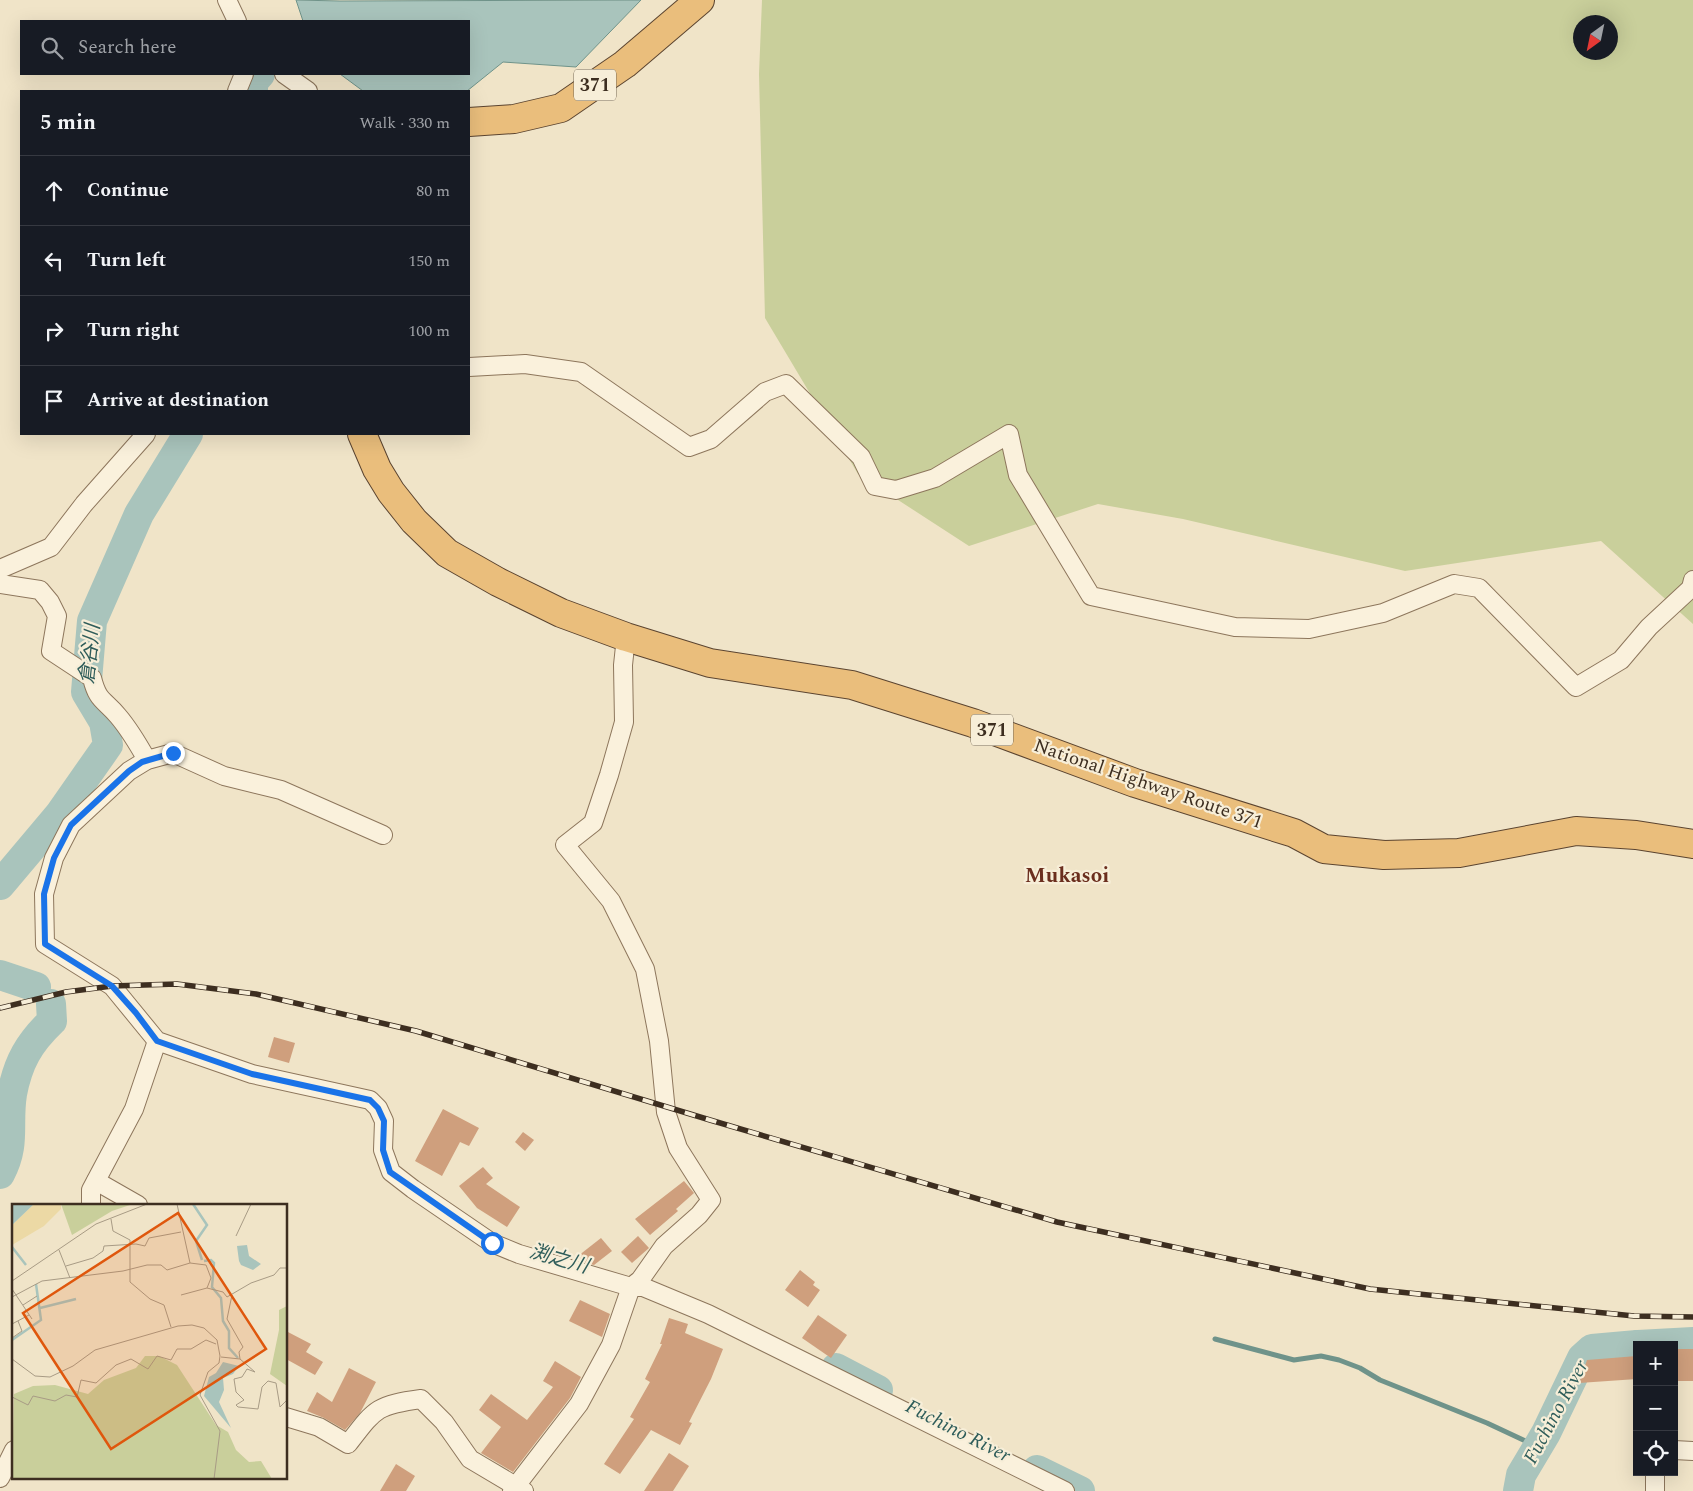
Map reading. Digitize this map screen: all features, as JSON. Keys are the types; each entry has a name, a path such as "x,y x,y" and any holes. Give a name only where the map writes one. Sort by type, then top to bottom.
{"highway":[{"name":"371","path":"470,122 514,119 561,108 625,64 700,0"},
{"name":"National Highway Route 371","path":"362,435 377,469 391,492 414,522 447,553 498,582 561,613 626,637 710,663 852,685 973,723 1135,783 1294,833 1324,849 1384,855 1459,853 1576,830 1636,835 1693,844"}],"street":[{"path":"227,0 237,20"},
{"path":"237,90 244,75"},
{"path":"285,75 307,90"},
{"path":"470,367 525,364 581,372 689,447 711,440 765,392 786,384 861,458 875,486 896,490 935,478 1009,434 1018,476 1091,596 1235,627 1309,629 1383,613 1454,584 1479,588 1576,687 1621,660 1649,627 1691,588 1693,580"},
{"path":"0,569 51,548 84,504 145,435"},
{"path":"0,584 40,590 50,602 57,616 51,651 92,678 96,696 117,714 134,736 147,760"},
{"path":"288,1418 319,1427 348,1444 374,1411 396,1402 421,1399 444,1422 470,1459 518,1489 579,1404 611,1345 631,1287 640,1280 664,1246 699,1215 711,1200 678,1148 666,1112 659,1041 645,969 611,900 565,845 592,823 609,775 624,722 623,665 626,637"},
{"path":"383,835 281,790 224,776 173,753 147,760 129,771 71,825 54,858 44,894 45,944 112,986 157,1041 252,1074 370,1100 378,1108 384,1121 383,1150 390,1172 492,1243 519,1254 631,1287 643,1287 708,1314 1065,1491"},
{"path":"91,1204 91,1190 134,1109 157,1041"},
{"path":"96,1181 136,1204"},
{"path":"1678,1450 1693,1451"},
{"path":"0,1478 12,1454"},
{"path":"1655,1476 1655,1491"}],"green space":[{"path":"762,0 1693,0 1693,624 1601,541 1405,571 1183,519 1098,504 969,546 858,474 765,318 759,74"}],"water":[{"path":"296,0 641,0 576,67 503,62 468,90 362,90 341,75 470,75 470,20 303,20"}],"building":[{"path":"274,1037 295,1043 289,1063 268,1057"},
{"path":"443,1109 479,1128 469,1146 460,1142 442,1176 415,1161"},
{"path":"523,1132 534,1140 525,1151 515,1142"},
{"path":"483,1167 493,1178 486,1184 520,1207 507,1227 477,1208 459,1186"},
{"path":"684,1181 694,1193 676,1209 678,1211 650,1235 635,1219"},
{"path":"638,1236 649,1248 632,1263 621,1252"},
{"path":"601,1238 612,1251 594,1265 582,1262 578,1256"},
{"path":"800,1270 815,1282 813,1285 820,1290 808,1307 785,1290"},
{"path":"580,1300 610,1314 602,1337 569,1321"},
{"path":"818,1315 847,1335 831,1358 802,1338"},
{"path":"669,1318 688,1324 685,1333 723,1349 711,1379 689,1422 692,1423 680,1445 651,1430 620,1474 604,1464 634,1419 630,1417 650,1382 645,1379 662,1344 660,1344"},
{"path":"288,1332 311,1344 306,1352 323,1362 315,1375 288,1360"},
{"path":"1678,1349 1693,1349 1693,1381 1678,1381"},
{"path":"1633,1356 1633,1379 1579,1383 1587,1360"},
{"path":"555,1361 581,1377 570,1398 513,1472 481,1453 501,1427 479,1410 491,1394 527,1420 553,1387 543,1381"},
{"path":"349,1368 376,1382 360,1413 345,1430 307,1411 317,1392 332,1402"},
{"path":"669,1453 689,1466 673,1491 644,1491"},
{"path":"396,1464 415,1476 406,1491 380,1491"}],"waterway":[{"name":"倉谷川","path":"253,90 253,82 259,75"},
{"name":"倉谷川","path":"0,885 59,815 108,745 104,722 86,692 92,621 139,514 187,435"},
{"name":"倉谷川","path":"0,975 36,987"},
{"name":"倉谷川","path":"0,1174 10,1144 11,1105 14,1083 21,1063 31,1045 52,1021 51,1004"},
{"path":"1215,1339 1294,1360 1321,1356 1339,1360 1360,1368 1380,1380 1487,1423 1534,1445 1538,1445"},
{"name":"Fuchino River","path":"1678,1343 1693,1342"},
{"name":"Fuchino River","path":"1518,1491 1521,1475 1546,1433 1582,1358 1592,1349 1633,1345"},
{"name":"Fuchino River","path":"836,1368 878,1390"},
{"name":"Fuchino River","path":"1037,1470 1080,1491"}],"railway":[{"path":"0,1008 66,992 112,986 177,984 256,994 416,1031 1057,1222 1370,1289 1634,1316 1693,1317"}],"district":[{"name":"Mukasoi","path":"1067,876"}],"route":[{"path":"173,753 142,762 129,771 71,825 54,858 44,894 45,944 112,986 157,1041 252,1074 370,1100 378,1108 384,1121 383,1150 390,1172 492,1243"}],"water label":[{"name":"渕之川","path":"559,1259"}]}
